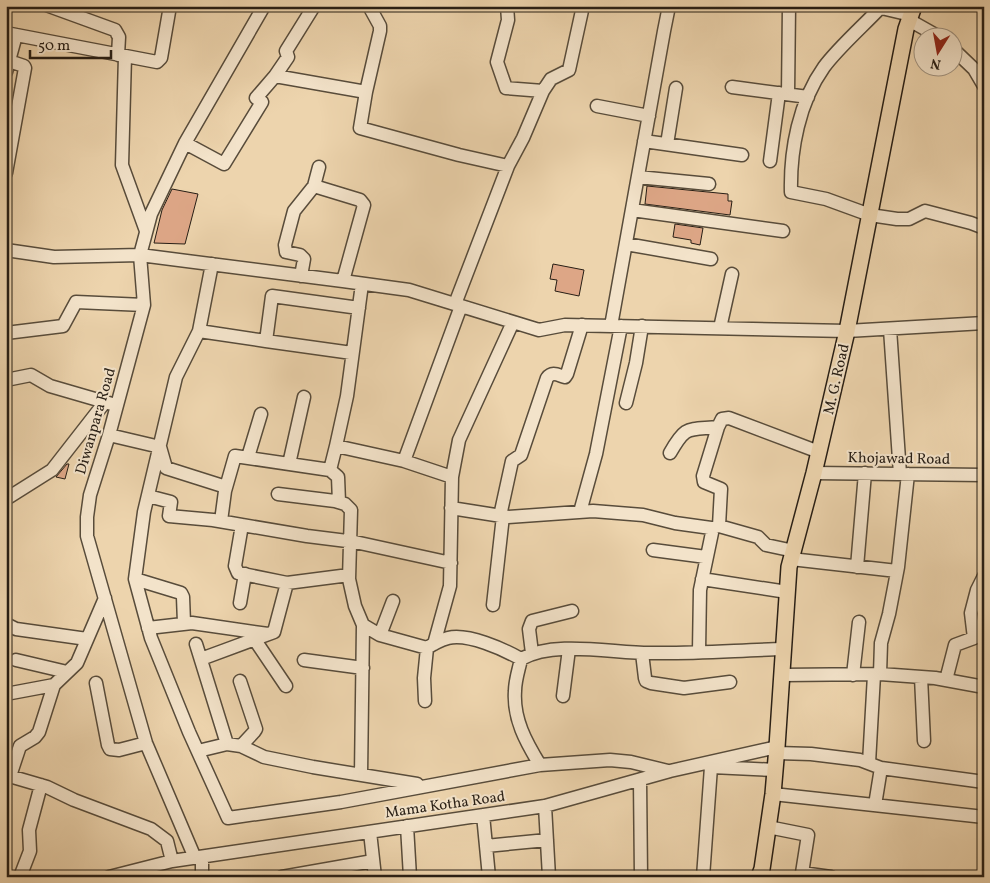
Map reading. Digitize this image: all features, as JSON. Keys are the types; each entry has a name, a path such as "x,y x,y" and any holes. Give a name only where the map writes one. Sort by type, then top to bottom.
{"main road":[{"name":"M. G. Road","path":"759,877 773,794 783,675 789,567 814,473 847,331 906,29 912,14"}],"street":[{"path":"49,6 78,11 115,30 119,36 121,55 122,165 146,231"},
{"path":"6,174 25,68 24,66 8,67 11,34 153,62 160,61 170,6"},
{"name":"Diwanpara Road","path":"198,857 146,743 87,536 87,517 90,495 109,435 111,404 144,305 140,255 150,214 185,143 264,6"},
{"path":"185,143 224,164 262,102 256,98 275,76 288,56 286,52 314,6"},
{"path":"369,6 380,26 380,31 360,128 508,166"},
{"path":"507,6 508,20 497,62 506,88 543,91"},
{"path":"404,461 508,166 523,138 543,91 551,80 569,70 583,6"},
{"path":"580,512 596,454 616,326 626,244 669,6"},
{"path":"770,161 783,94 788,6"},
{"path":"928,28 912,14 877,7 825,65 808,97 794,142 790,166 791,192 826,200 870,215 910,219 925,211 984,228"},
{"path":"962,58 974,69 984,86"},
{"path":"275,76 366,92"},
{"path":"667,144 676,88"},
{"path":"732,88 808,97"},
{"path":"597,106 649,116"},
{"path":"644,141 742,155"},
{"path":"301,276 304,259 300,255 286,252 284,245 294,211 314,186 319,166"},
{"path":"638,177 710,184"},
{"path":"314,186 360,200 364,205 343,281"},
{"path":"632,210 783,231"},
{"path":"626,244 711,258"},
{"path":"6,250 54,257 140,255 409,290 539,330 565,325 582,325 847,331 984,323"},
{"path":"212,264 199,331 176,377 148,496 135,579 148,628 198,751 228,818 341,802 540,765 610,760 631,762 670,771"},
{"path":"720,328 732,274"},
{"path":"330,470 347,396 362,284"},
{"path":"266,341 272,296 358,308"},
{"path":"6,333 63,326 76,302 144,305"},
{"path":"425,701 424,678 430,646 450,586 452,477 459,440 513,322"},
{"path":"493,604 502,516 512,461 520,455 547,378 549,375 554,374 565,377 567,374 582,325"},
{"path":"626,403 636,363 642,326"},
{"path":"874,805 877,675 881,643 889,614 897,571 904,474 890,328"},
{"path":"199,331 352,352"},
{"path":"6,380 31,375 50,386 111,404 52,470 6,498"},
{"path":"289,464 304,397"},
{"path":"248,457 261,414"},
{"path":"699,652 699,597 706,557 716,527 721,489 704,482 703,476 722,419 729,418 819,452"},
{"path":"670,453 680,436 687,430 718,427"},
{"path":"109,435 160,446"},
{"path":"160,446 166,468 226,487"},
{"path":"336,446 404,461 452,477"},
{"path":"221,521 226,487 235,456 330,470 338,477 340,502"},
{"name":"Khojawad Road","path":"814,473 984,475"},
{"path":"857,567 865,473"},
{"path":"278,494 340,502 351,510 349,575 355,606 364,625 361,775"},
{"path":"148,496 171,502 169,516 221,521 351,542 451,563"},
{"path":"451,508 502,516 593,511 644,515 675,523 716,527 758,536 766,545 792,555 857,567 897,571"},
{"path":"242,525 235,569 238,572 287,583 349,575"},
{"path":"653,550 706,557"},
{"path":"240,603 245,574"},
{"path":"946,680 955,645 974,638 971,613 977,590 984,576"},
{"path":"135,579 181,593 183,597 184,624"},
{"path":"702,579 787,592"},
{"path":"201,659 271,634 275,630 287,583"},
{"path":"105,598 77,663 54,685 38,732 20,746 8,776 41,785 74,800 151,829 167,841 172,861"},
{"path":"380,635 393,601"},
{"path":"540,765 528,745 516,717 515,690 526,656 529,629 532,621 572,611"},
{"path":"853,675 859,622"},
{"path":"6,624 16,629 87,639"},
{"path":"148,628 199,624 271,634"},
{"path":"364,625 380,635 430,646 450,637 465,638 526,656 569,649 642,653 784,649"},
{"path":"255,640 286,686"},
{"path":"196,644 227,744"},
{"path":"564,696 569,649"},
{"path":"642,653 645,678 651,683 684,688 730,682"},
{"path":"16,660 67,672"},
{"path":"304,660 363,668"},
{"path":"783,675 921,677 984,687"},
{"path":"921,677 924,741"},
{"path":"240,681 256,729 241,746"},
{"path":"96,683 110,749 119,750 146,743"},
{"path":"6,694 54,685"},
{"path":"198,751 227,744 241,746 264,757 427,786"},
{"name":"Mama Kotha Road","path":"109,877 172,861 545,806 670,771 777,750 860,760 875,765 984,782"},
{"name":"Mama Kotha Road","path":"697,766 775,770"},
{"path":"703,877 712,767"},
{"path":"640,780 641,877"},
{"path":"20,877 30,851 29,830 41,785"},
{"path":"773,794 984,818"},
{"path":"545,806 549,877"},
{"path":"483,815 489,877"},
{"path":"407,826 410,877"},
{"path":"768,827 808,835 802,872 831,877"},
{"path":"370,832 375,877"},
{"path":"486,846 547,840"},
{"path":"198,857 202,877"},
{"path":"282,877 373,861"}],"building":[{"path":"647,186 728,194 728,201 732,201 730,215 645,204"},
{"path":"172,189 198,194 185,244 154,243 162,210"},
{"path":"675,224 703,228 700,245 691,243 691,240 673,237"},
{"path":"553,264 584,270 579,296 555,291 557,280 550,279"},
{"path":"69,464 65,479 56,477"}]}
